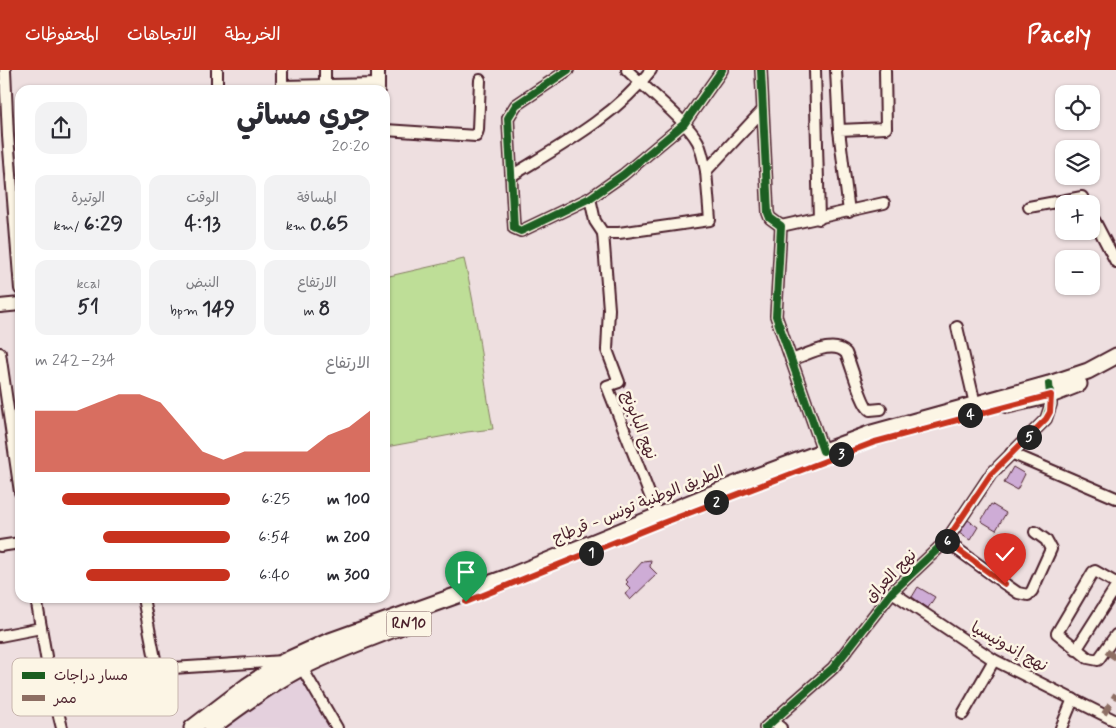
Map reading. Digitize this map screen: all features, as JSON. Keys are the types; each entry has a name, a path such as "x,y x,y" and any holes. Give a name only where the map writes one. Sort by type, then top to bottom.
{"main road":[{"name":"الطريق الوطنية تونس - قرطاج","path":"192,728 285,661 327,642 508,577 872,432 975,404 1050,390 1116,356"},
{"name":"الطريق الوطنية تونس - قرطاج","path":"211,728 254,696 302,668 337,651 511,586 825,460 875,442 1050,390 1091,380 1116,366"}],"street":[{"path":"6,70 4,136 15,241"},
{"path":"217,70 217,85"},
{"path":"282,70 282,85"},
{"path":"325,70 326,85"},
{"path":"378,70 378,85"},
{"path":"568,70 524,99 511,111 508,118 514,228 517,230 521,231 590,198 623,175 684,124 722,70"},
{"path":"590,198 595,221 603,233 619,233 710,220 706,171 703,155 697,140 684,124 627,70"},
{"path":"511,176 612,110 641,84 651,70"},
{"path":"761,70 768,213 770,218 781,226 884,203"},
{"path":"816,70 819,218"},
{"path":"836,70 839,130 850,212"},
{"path":"839,130 886,128 885,70"},
{"path":"390,130 476,136 478,130 480,80"},
{"path":"706,171 762,110"},
{"path":"1029,207 1055,202"},
{"path":"781,226 776,316 823,451"},
{"path":"1100,231 1116,262"},
{"name":"نهج البابونج","path":"603,233 609,309 607,350 619,382 607,386 658,516"},
{"path":"0,306 15,304"},
{"path":"957,327 975,404"},
{"path":"791,360 828,347 843,349 846,352 860,387 865,407 870,410 881,409"},
{"path":"0,352 15,456"},
{"name":"نهج العراق","path":"768,725 833,668 892,592 946,541 985,482 1046,419 1050,412 1050,390"},
{"path":"1011,453 1116,498"},
{"path":"946,541 1018,593 1028,595 1032,591 1051,548 1046,540 1035,532"},
{"path":"0,546 15,544"},
{"path":"1116,583 1095,571 1093,572 1057,633 1088,658 1098,660 1116,635"},
{"path":"1076,650 1116,587"},
{"name":"نهج إندونيسيا","path":"892,592 994,660 1116,720"},
{"path":"37,603 46,658"},
{"path":"144,603 155,658"},
{"path":"0,636 41,628"},
{"path":"963,714 994,660"},
{"path":"178,668 285,661 302,668 338,728"},
{"path":"1061,728 1073,699"},
{"path":"768,725 781,728"}],"shaded area":[{"path":"303,675 332,728 226,728 274,690"}],"green space":[{"path":"464,259 473,301 493,429 390,446 390,276"}],"building":[{"path":"1013,467 1025,474 1017,490 1004,483"},
{"path":"991,504 1006,513 996,530 981,521"},
{"path":"968,520 978,527 970,540 959,533"},
{"path":"651,560 650,567 657,574 630,600 625,594 631,589 626,584 628,582 626,580 643,561"},
{"path":"918,587 935,597 928,608 912,597"}],"marked path":[{"path":"1106,651 1116,658"},
{"path":"1104,714 1116,694"}],"cycle path":[{"path":"568,70 516,105 508,118 514,228 521,231 590,198 623,175 684,124 722,70"},
{"path":"761,70 768,213 770,218 781,226 776,316 823,451"},
{"path":"765,728 833,668 892,592 946,541 991,474 1046,419 1051,404 1049,384"}],"route":[{"path":"466,602 511,586 660,524 875,442 1051,395 1050,412 1046,419 991,474 946,541 1005,584"}]}
